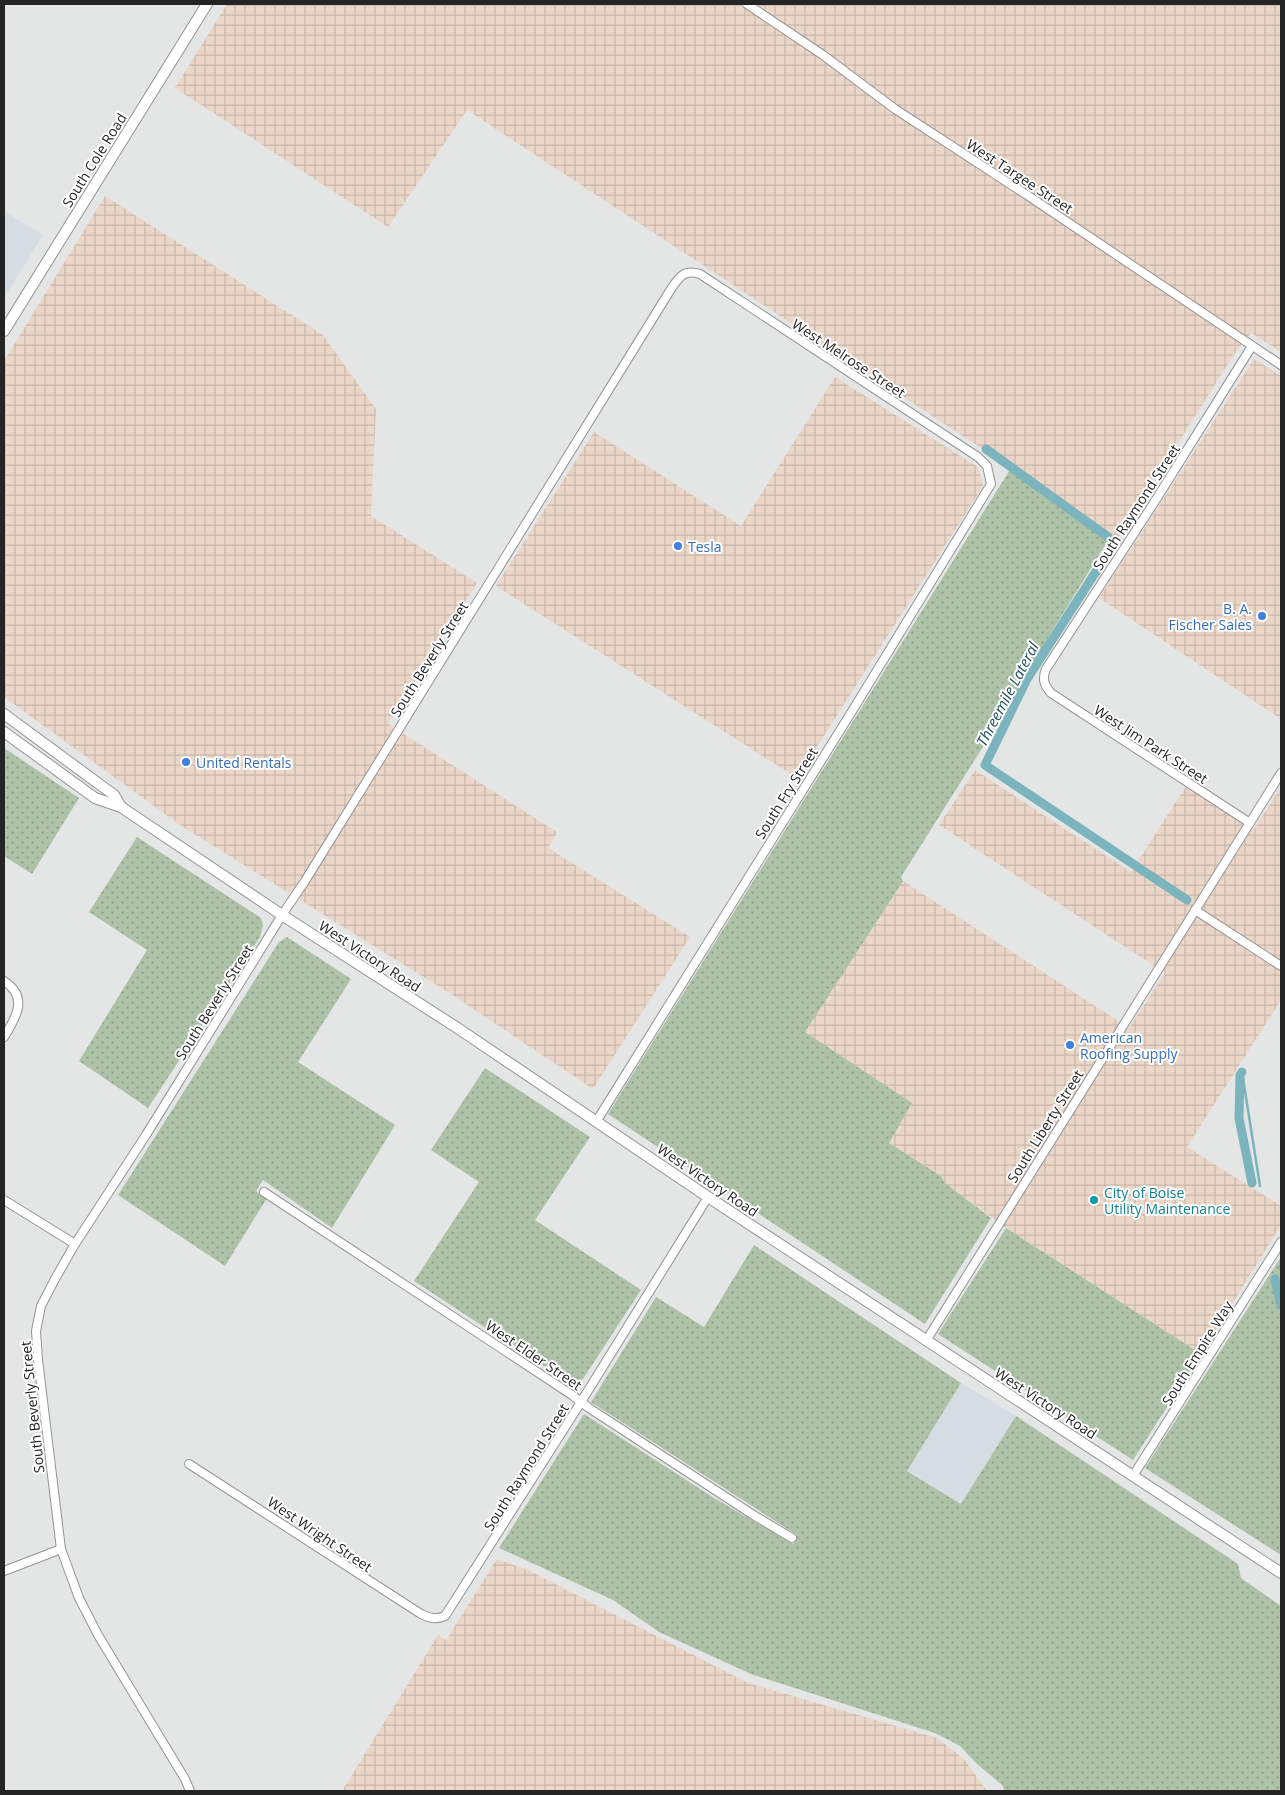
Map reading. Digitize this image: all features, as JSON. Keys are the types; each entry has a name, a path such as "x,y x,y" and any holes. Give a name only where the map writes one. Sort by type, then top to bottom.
{"main road":[{"name":"South Cole Road","path":"4,331 207,4"},
{"name":"West Victory Road","path":"4,714 114,795 121,808"},
{"name":"West Victory Road","path":"4,732 95,798 121,808 459,1029 708,1197 1281,1573"},
{"name":"West Victory Road","path":"41,758 81,780 88,776"}],"street":[{"name":"West Targee Street","path":"747,4 823,55 895,109 1281,365"},
{"name":"West Melrose Street","path":"687,272 700,274 978,457 988,466 990,475"},
{"name":"South Beverly Street","path":"190,1791 94,1628 79,1598 61,1548 36,1331 41,1306 75,1244 146,1136 282,915 326,848 671,289 677,280 687,272"},
{"name":"South Raymond Street","path":"1044,681 1046,669 1157,498 1252,346"},
{"name":"South Fry Street","path":"596,1122 987,491 991,484 990,475"},
{"name":"West Jim Park Street","path":"1044,681 1051,693 1250,823"},
{"name":"South Liberty Street","path":"926,1340 1281,773"},
{"path":"1195,910 1281,966"},
{"path":"4,981 15,992 19,1003 15,1018 4,1037"},
{"name":"West Elder Street","path":"264,1192 581,1402 755,1516 792,1538"},
{"name":"South Raymond Street","path":"439,1618 448,1612 708,1197"},
{"path":"4,1200 75,1244"},
{"name":"South Empire Way","path":"1133,1476 1281,1242"},
{"name":"West Wright Street","path":"189,1464 421,1614 431,1619 439,1618"},
{"path":"4,1571 61,1548"}],"shaded area":[{"path":"227,4 1281,4 1281,352 1251,333 1235,353 1118,538 467,110 388,227 175,88"},
{"path":"105,196 323,335 376,409 371,516 477,583 388,724 557,832 548,848 690,937 593,1089 454,996 180,825 4,697 4,361"},
{"path":"4,211 43,235 4,298"},
{"path":"1254,359 1281,376 1281,719 1099,598"},
{"path":"835,377 978,467 983,486 797,778 496,586 594,432 741,526"},
{"path":"975,770 1131,872 1186,786 1254,829 1281,787 1281,1000 1187,1147 1281,1206 1281,1225 1201,1354 1006,1228 945,1183 941,1176 889,1143 804,1033 903,881 1129,1028 1165,973 939,825"},
{"path":"961,1383 1016,1416 961,1504 907,1470"},
{"path":"497,1559 528,1570 748,1683 937,1738 964,1759 987,1791 342,1791 438,1635 446,1640"}],"green space":[{"path":"1011,468 1112,534 1022,680 1018,691 901,877 903,881 805,1032 912,1103 889,1143 941,1176 945,1183 991,1218 925,1324 608,1114"},
{"path":"4,748 79,798 32,874 4,856"},
{"path":"137,837 261,918 263,926 260,937 148,1108 79,1061 147,950 89,912"},
{"path":"287,937 351,979 298,1062 395,1125 332,1228 263,1180 256,1191 267,1198 225,1266 118,1195 279,942"},
{"path":"485,1068 590,1137 535,1220 641,1290 577,1388 414,1281 479,1182 431,1150"},
{"path":"1006,1228 1201,1354 1133,1460 938,1334"},
{"path":"754,1245 961,1383 907,1471 961,1504 1016,1416 1238,1564 1241,1578 1281,1606 1281,1791 1005,1791 1002,1785 976,1763 960,1746 935,1733 751,1674 659,1632 613,1600 499,1548 584,1414 714,1498 793,1544 797,1535 591,1402 656,1297 704,1327"},
{"path":"1281,1257 1281,1555 1145,1468"}],"waterway":[{"name":"Threemile Lateral","path":"986,449 1115,542 1027,679 985,765 1187,900"},
{"path":"1242,1072 1260,1186"},
{"name":"Threemile Lateral","path":"1242,1072 1240,1075 1239,1118 1252,1183"},
{"path":"1280,1266 1281,1271"},
{"name":"Threemile Lateral","path":"1275,1279 1281,1305"}],"place":[{"name":"Tesla","path":"678,546"},
{"name":"B. A. Fischer Sales","path":"1262,616"},
{"name":"United Rentals","path":"186,762"},
{"name":"American Roofing Supply","path":"1070,1045"},
{"name":"City of Boise Utility Maintenance","path":"1094,1200"}]}
